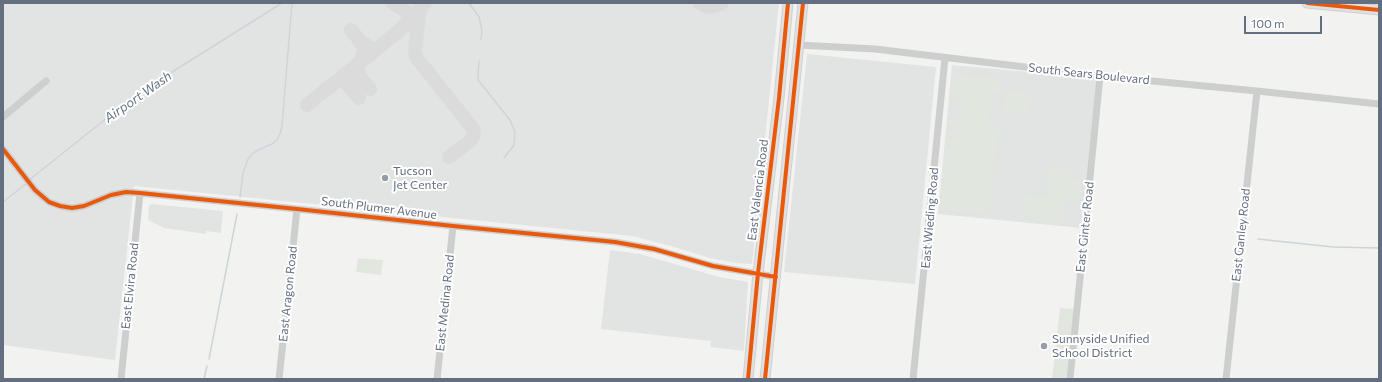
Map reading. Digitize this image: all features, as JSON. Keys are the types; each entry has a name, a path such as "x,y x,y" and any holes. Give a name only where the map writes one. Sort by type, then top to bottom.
{"main road":[{"name":"East Valencia Road","path":"748,379 758,273 778,104 788,3"},
{"name":"East Valencia Road","path":"765,379 803,3"},
{"path":"1307,3 1379,10"}],"street":[{"name":"South Sears Boulevard","path":"799,45 875,49 1100,76 1379,104"},
{"name":"East Wieding Road","path":"913,379 945,58"},
{"name":"East Ginter Road","path":"1070,379 1100,76"},
{"path":"3,117 46,81"},
{"name":"East Ganley Road","path":"1226,379 1257,91"},
{"name":"South Plumer Avenue","path":"3,149 35,190 49,202 72,208 84,206 111,195 126,192 140,193 615,242 654,249 713,266 776,277"},
{"name":"East Elvira Road","path":"121,379 140,193"},
{"name":"East Aragon Road","path":"280,379 297,209"},
{"name":"East Medina Road","path":"437,379 453,226"}],"shaded area":[{"path":"3,3 779,3 752,264 736,263 710,258 632,236 134,186 115,360 3,345"},
{"path":"807,54 936,67 915,284 784,272"},
{"path":"952,65 1097,78 1081,228 938,214"},
{"path":"954,74 1001,79 1000,92 992,92 988,124 999,126 989,214 941,209 945,170 954,171 957,148 946,146 947,135 959,136 963,99 951,98"},
{"path":"1005,90 1031,93 1028,114 1003,111"},
{"path":"952,120 958,121 957,133 951,132"},
{"path":"946,149 954,150 952,167 944,166"},
{"path":"1050,168 1067,169 1076,180 1081,181 1080,200 1063,199 1062,223 1040,222 1041,204 1021,202 1022,195 1048,197"},
{"path":"1022,203 1040,205 1039,218 1021,217"},
{"path":"151,204 223,211 221,233 206,231 206,234 164,228 148,220 149,206"},
{"path":"610,250 640,254 719,277 748,282 744,351 710,347 711,341 601,329"},
{"path":"358,258 383,260 381,275 356,272"},
{"path":"1060,308 1074,309 1066,379 1052,379"}],"waterway":[{"name":"Airport Wash","path":"29,180 137,94 282,3"},
{"path":"240,197 243,173 248,159 258,150 272,144 277,140 280,134 282,126 292,3"},
{"path":"469,3 479,17 482,31 481,39"},
{"path":"479,61 478,80 510,120 515,132 514,145 504,158"},
{"name":"Airport Wash","path":"3,202 27,183"},
{"path":"209,359 237,214"},
{"path":"1258,239 1333,247 1379,248"},
{"path":"204,379 207,366"}],"taxiway":[{"path":"393,3 407,13 413,26"},
{"path":"425,3 421,8 419,15 415,50 416,57 474,130 470,141 449,157"},
{"path":"699,3 711,7 722,3"},
{"path":"307,105 399,31 420,8"},
{"path":"351,30 360,41 368,46"},
{"path":"360,41 364,52 358,67 358,72 360,77 370,89"},
{"path":"349,71 346,75 346,80 348,85 359,98"}],"cycle path":[{"path":"748,379 758,273 779,98 788,3"},
{"path":"765,379 803,3"},
{"path":"1307,3 1379,10"},
{"path":"3,149 35,190 49,202 72,208 84,206 111,195 126,192 140,193 615,242 654,249 713,266 776,277"}],"place":[{"name":"Tucson Jet Center","path":"385,178"},
{"name":"Sunnyside Unified School District","path":"1044,346"}]}
